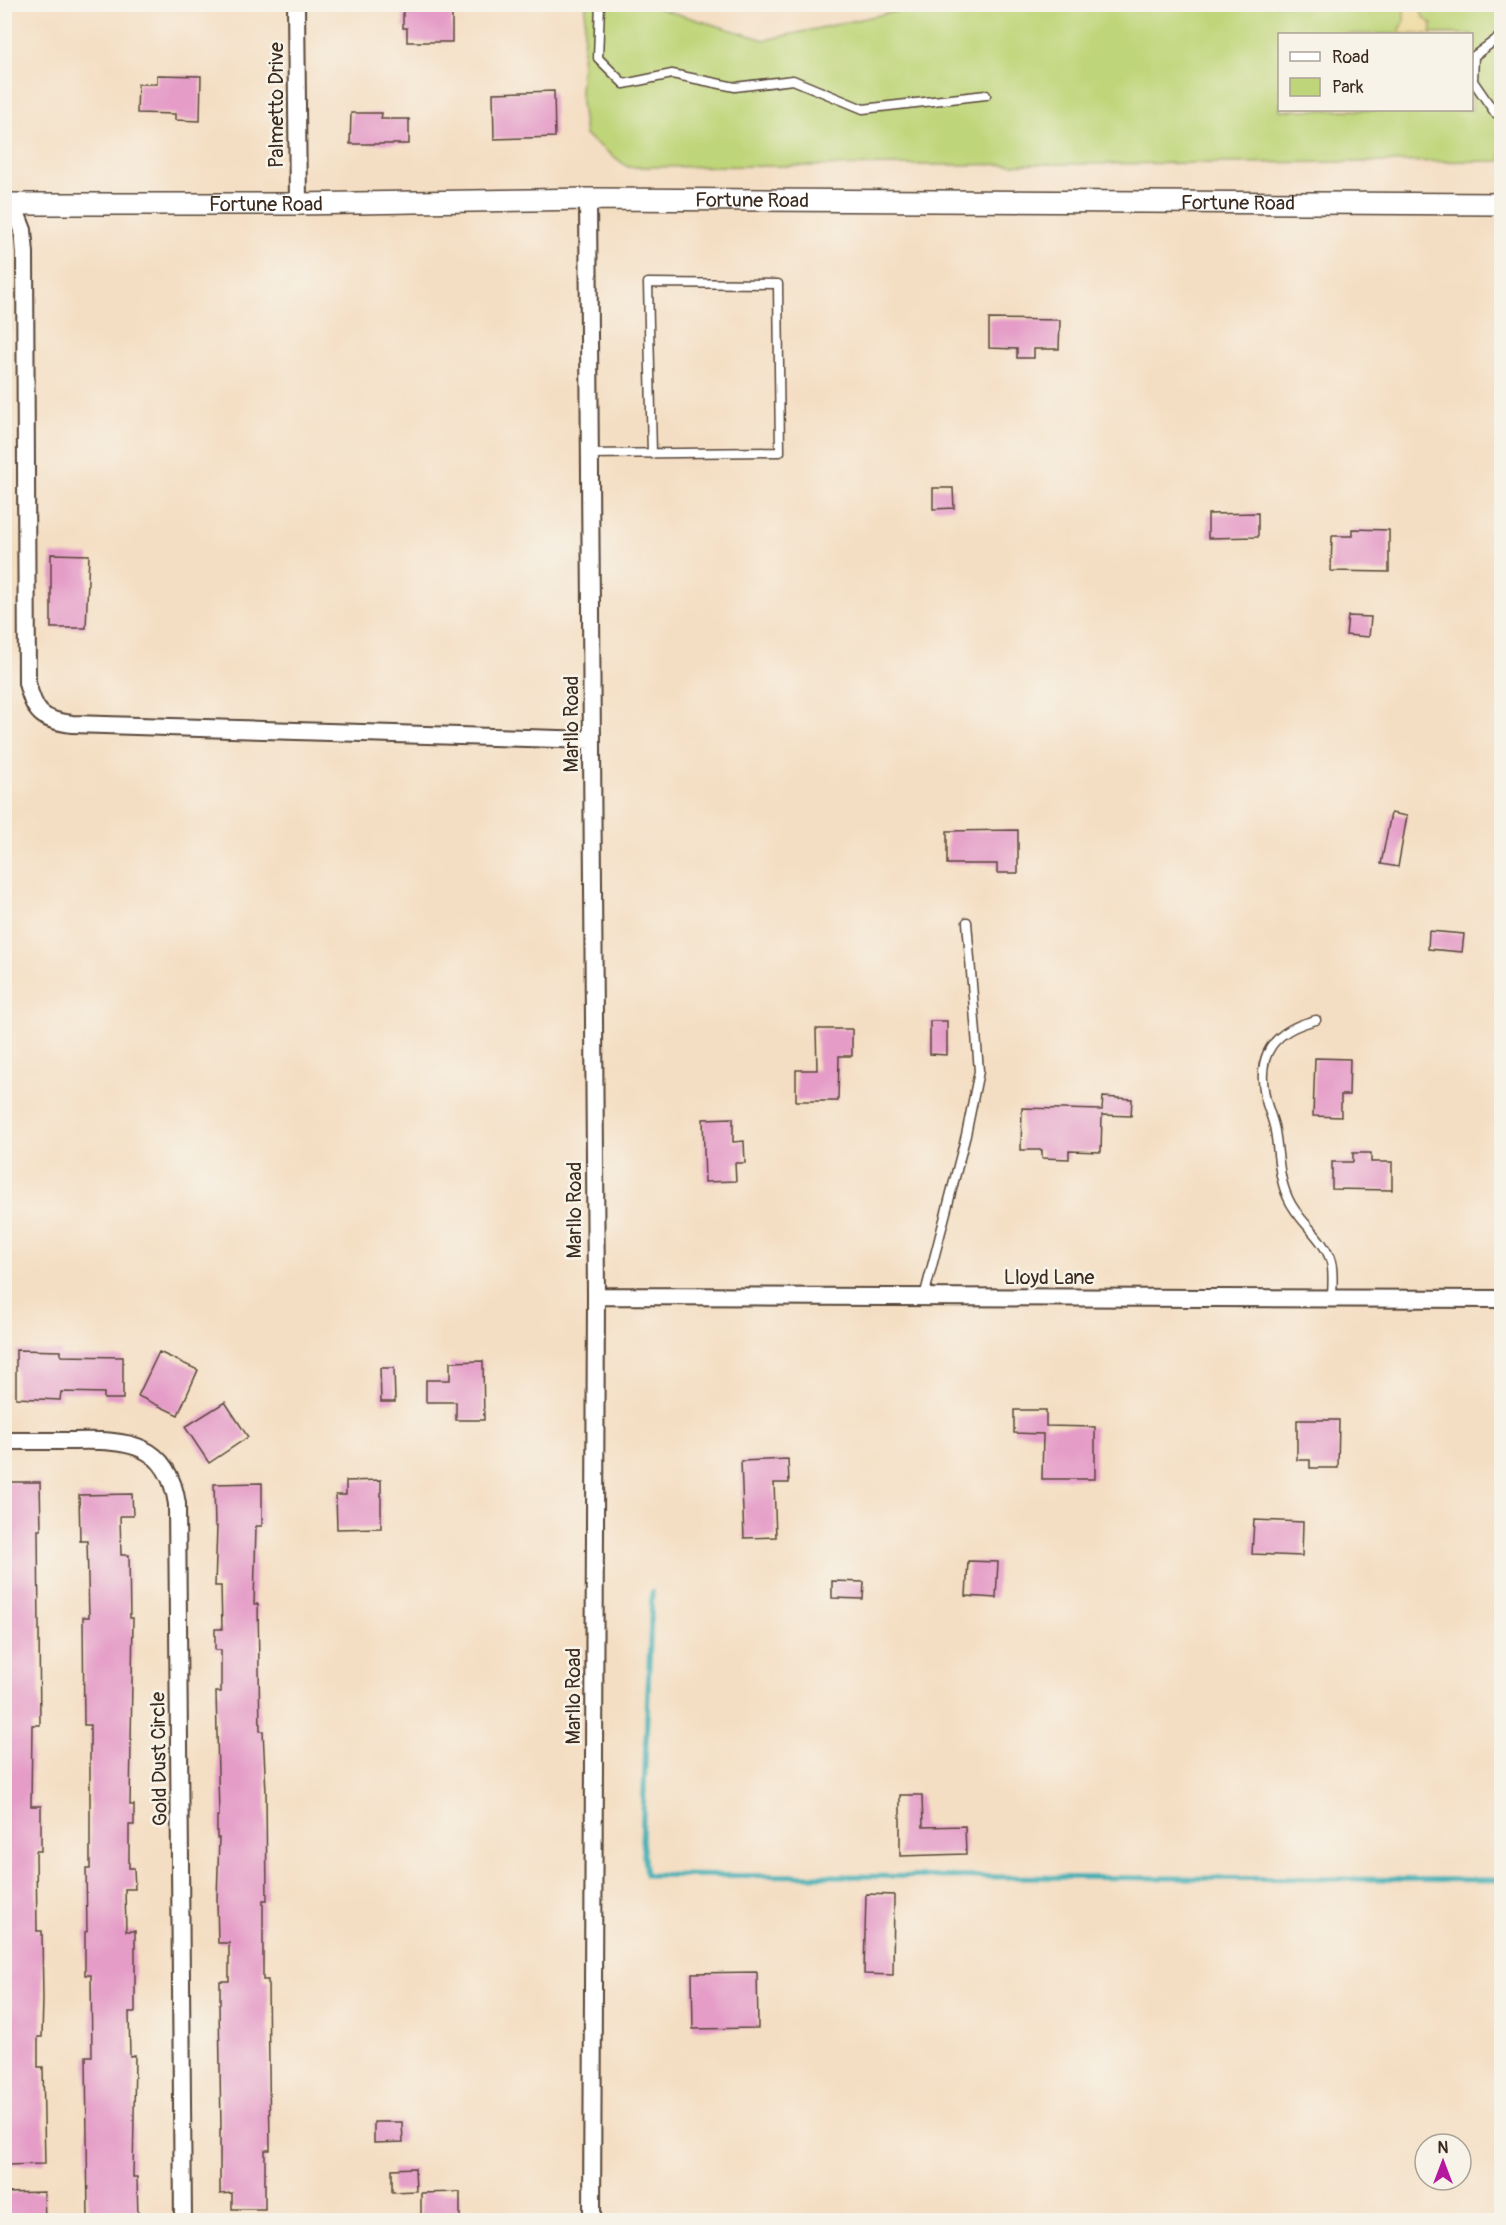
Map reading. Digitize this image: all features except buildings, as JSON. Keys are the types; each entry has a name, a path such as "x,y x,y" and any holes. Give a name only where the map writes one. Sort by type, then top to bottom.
{"street":[{"name":"Palmetto Drive","path":"296,4 298,204"},
{"name":"Fortune Road","path":"9,204 298,204 588,199 1502,204"},
{"name":"Marllo Road","path":"588,199 596,1296 592,2220"},
{"path":"9,204 23,230 25,253 27,683 32,701 41,715 53,722 72,724 592,740"},
{"name":"Lloyd Lane","path":"596,1296 1502,1299"},
{"name":"Gold Dust Circle","path":"4,1441 113,1440 153,1455 165,1467 174,1485 178,1528 183,2220"}],"lane":[{"path":"600,4 598,58 624,84 672,74 735,87 793,80 863,109 986,95"},
{"path":"1502,35 1474,56 1473,81 1495,113 1502,115"},
{"path":"590,454 652,454 780,452 778,284 648,283 652,454"},
{"path":"923,1298 966,1135 979,1071 967,922"},
{"path":"1316,1020 1286,1030 1277,1038 1264,1059 1263,1081 1265,1096 1274,1121 1284,1189 1297,1214 1326,1250 1332,1272 1332,1299"}],"green space":[{"path":"930,4 1501,5 1501,161 628,167 585,135 580,93 586,5 647,5 765,40"}],"sand":[{"path":"1404,5 1423,5 1420,10 1424,18 1432,24 1431,33 1398,33 1404,22"}],"waterway":[{"path":"652,1592 642,1841 646,1875 1502,1880"}]}
